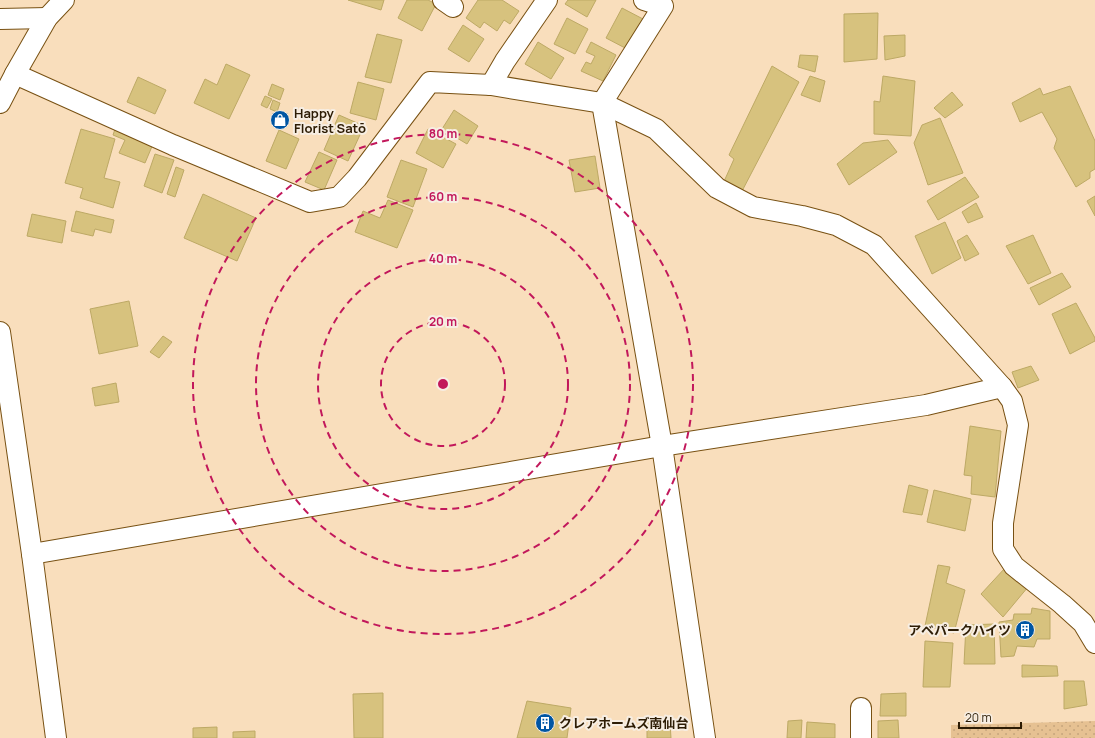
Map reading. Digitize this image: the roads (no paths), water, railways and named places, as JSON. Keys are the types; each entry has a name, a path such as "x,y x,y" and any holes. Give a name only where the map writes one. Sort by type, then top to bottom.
{"street":[{"path":"0,103 47,18 64,0"},
{"path":"491,85 505,61 547,0"},
{"path":"644,0 666,3 602,103 662,446 706,738"},
{"path":"0,19 47,18"},
{"path":"15,74 173,145 310,202 339,198 357,178 430,82 491,85 602,103 656,130 717,188 753,207 802,216 836,225 874,245 1002,388 1012,401 1018,425 1003,523 1003,550 1014,566 1062,604 1083,623 1095,643"},
{"path":"0,332 32,554 56,738"},
{"path":"32,554 662,446 926,405 1002,388"},
{"path":"860,708 861,738"}],"place":[{"name":"Happy Florist Satō","path":"280,120"},
{"name":"アベパークハイツ","path":"1025,630"},
{"name":"クレアホームズ南仙台","path":"545,723"}]}
